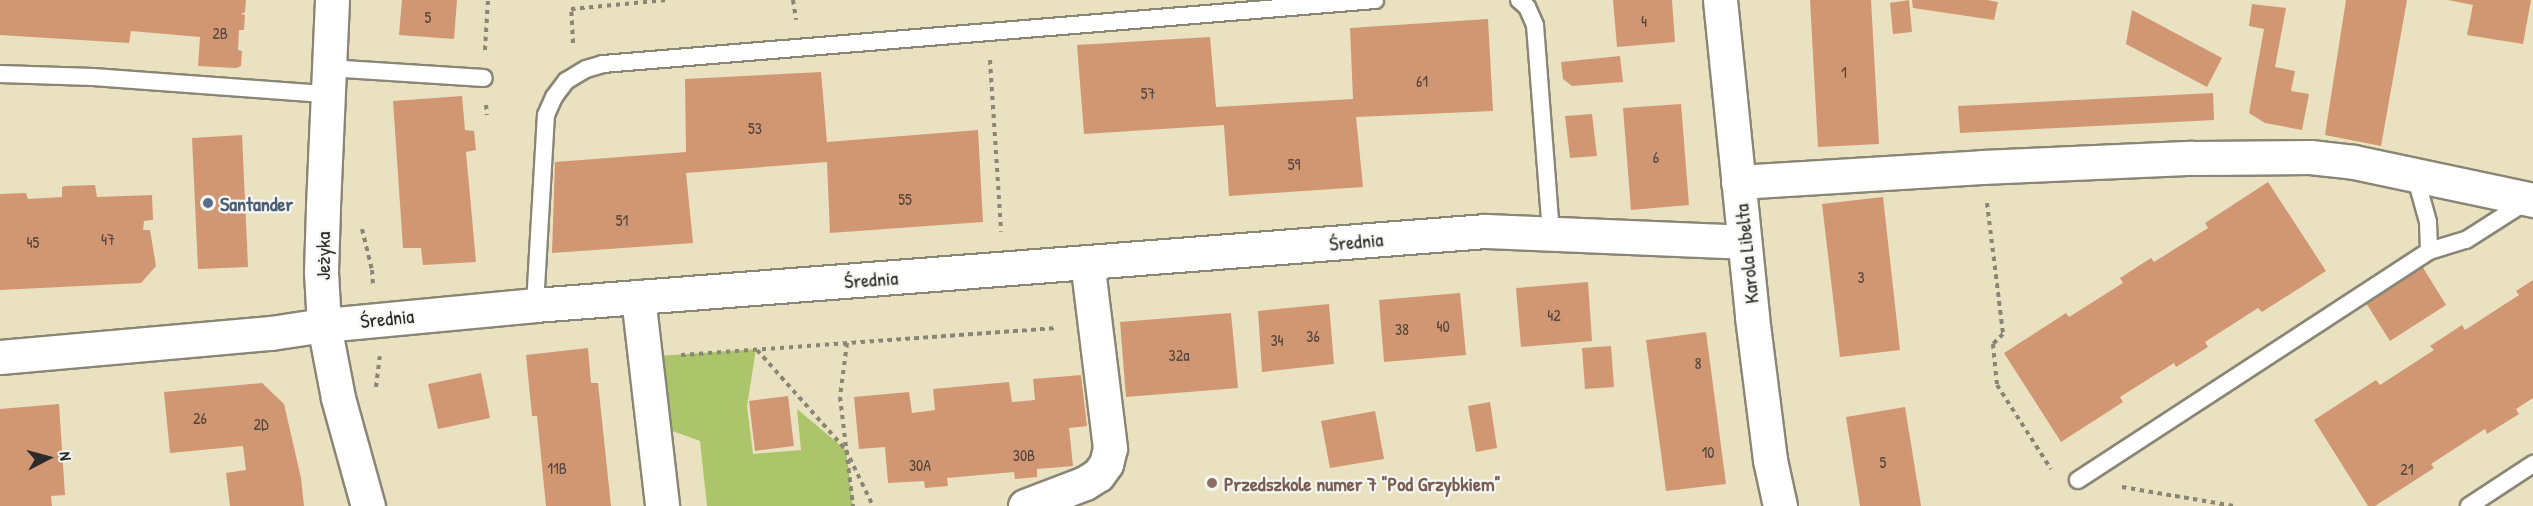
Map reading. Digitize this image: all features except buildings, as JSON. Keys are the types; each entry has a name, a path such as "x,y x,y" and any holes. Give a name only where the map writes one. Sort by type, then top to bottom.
{"street":[{"name":"Jeżyka","path":"332,0 321,272 324,325 338,398 368,506"},
{"name":"Karola Libelta","path":"1720,0 1744,242 1770,460 1780,506"},
{"path":"1738,182 1982,167 2192,158 2310,157 2354,162 2531,199"},
{"name":"Średnia","path":"0,357 271,333 374,319 535,304 1485,231 1551,232 1744,242"},
{"path":"1026,506 1085,483 1098,475 1106,464 1110,448 1086,262"},
{"path":"638,297 662,506"}],"lane":[{"path":"535,304 546,115 554,97 566,81 603,64 1376,0"},
{"path":"1519,0 1527,7 1535,26 1551,232"},
{"path":"0,74 328,81 484,78"},
{"path":"2415,175 2428,222 2429,251"},
{"path":"2078,480 2429,251 2466,240 2531,199"},
{"path":"2469,506 2533,464"}],"path":[{"path":"575,76 571,9 667,0"},
{"path":"988,32 1004,269"},
{"path":"1982,167 2003,334 1993,344 1997,385 2055,476 2234,506"},
{"path":"360,222 372,270 374,319 381,361 374,393"},
{"path":"645,357 1093,325"},
{"path":"846,343 840,397 854,506"},
{"path":"756,349 846,450 873,506"}],"green space":[{"path":"756,349 747,406 753,454 801,450 797,409 846,450 853,506 707,506 700,441 653,424 645,357"}],"place":[{"name":"Santander","path":"208,203"},
{"name":"Przedszkole numer 7 \"Pod Grzybkiem\"","path":"1212,483"}]}
